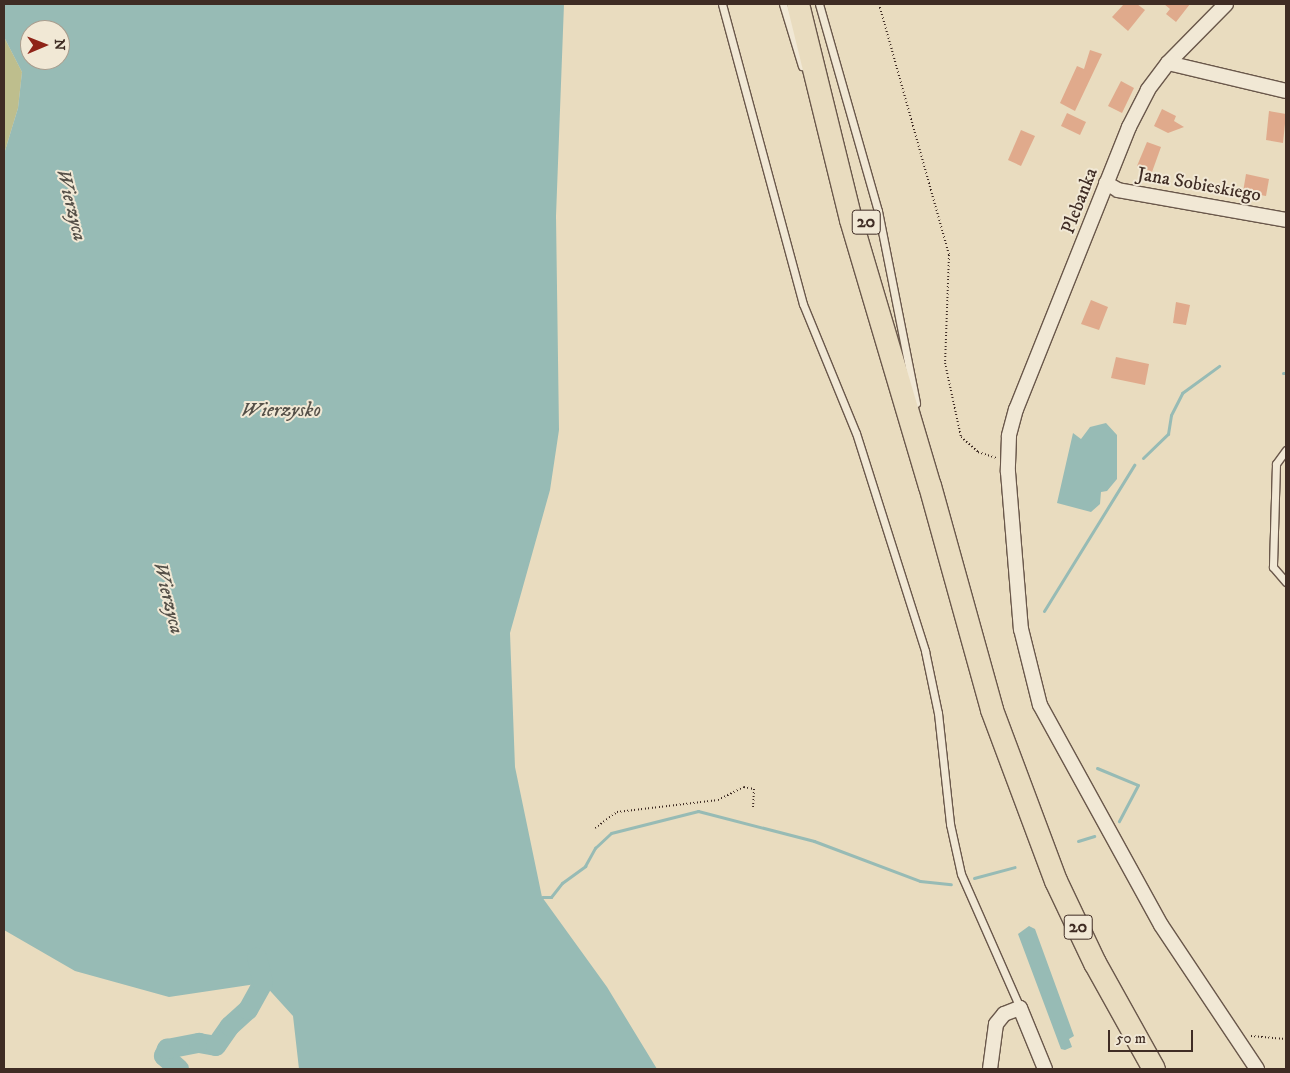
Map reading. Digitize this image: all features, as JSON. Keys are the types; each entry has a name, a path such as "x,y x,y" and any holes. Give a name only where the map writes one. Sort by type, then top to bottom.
{"main road":[{"name":"20","path":"798,4 851,220 930,486 992,710 1028,813 1095,963 1154,1069"},
{"name":"20","path":"810,4 922,440 930,486"}],"street":[{"name":"Plebanka","path":"1226,4 1168,63 1148,90 1106,183 1026,382 1009,436 1008,461 1021,629 1040,705 1161,925 1257,1069"},
{"path":"1168,63 1286,91"},
{"name":"Jana Sobieskiego","path":"1106,183 1118,190 1286,220"},
{"path":"990,1069 999,1018 1020,1008 1045,1069"}],"lane":[{"path":"722,4 803,304 856,433 925,651 938,713 950,824 961,874 1020,1008"},
{"path":"783,4 806,78"},
{"path":"819,4 848,96 890,262 922,440"},
{"path":"811,96 851,220"},
{"path":"1286,450 1276,464 1273,567 1286,582"}],"path":[{"path":"879,4 948,255 945,363 960,437 978,452 1008,461"},
{"path":"595,828 617,812 718,800 744,787 754,789 753,807"},
{"path":"1232,1034 1286,1038"}],"green space":[{"path":"4,37 22,72 18,108 4,154"}],"water":[{"name":"Wierzysko","path":"4,4 564,4 556,216 559,430 550,490 510,633 515,767 542,897 607,987 657,1069 299,1069 293,1016 263,983 169,997 75,971 4,930 4,154 18,108 21,70 70,70 70,20 20,20 20,68 4,37"},
{"path":"1106,423 1117,435 1117,479 1107,491 1101,492 1100,504 1091,512 1057,503 1073,433 1081,439 1090,427"},
{"path":"1029,926 1035,929 1074,1036 1069,1039 1072,1047 1065,1050 1061,1049 1018,934"}],"building":[{"path":"1124,4 1137,4 1145,10 1128,31 1112,17"},
{"path":"1164,4 1190,4 1176,22 1166,14 1170,9"},
{"path":"1090,50 1102,54 1075,111 1060,103 1077,66 1084,69"},
{"path":"1121,81 1134,88 1122,113 1108,106"},
{"path":"1162,109 1176,116 1174,121 1184,127 1168,133 1154,126"},
{"path":"1269,111 1286,114 1283,143 1266,140"},
{"path":"1067,113 1086,122 1080,135 1061,126"},
{"path":"1021,130 1035,136 1021,166 1008,160"},
{"path":"1147,142 1161,147 1152,172 1137,166"},
{"path":"1246,174 1269,179 1266,196 1243,192"},
{"path":"1091,300 1108,307 1099,330 1081,324"},
{"path":"1176,302 1190,305 1186,325 1173,323"},
{"path":"1116,357 1149,364 1145,385 1111,378"}],"waterway":[{"path":"1143,458 1168,434 1171,415 1182,393 1219,366"},
{"path":"1044,611 1134,465"},
{"path":"1097,768 1138,785 1119,821"},
{"path":"542,897 551,897 562,883 585,866 595,848 611,833 698,811 814,841 920,881 951,884"},
{"path":"1078,841 1094,836"},
{"path":"974,878 1015,867"},
{"name":"Wierzyca","path":"179,1069 164,1056 167,1049 199,1043 216,1046 230,1026 248,1010 263,983 257,958"}]}
